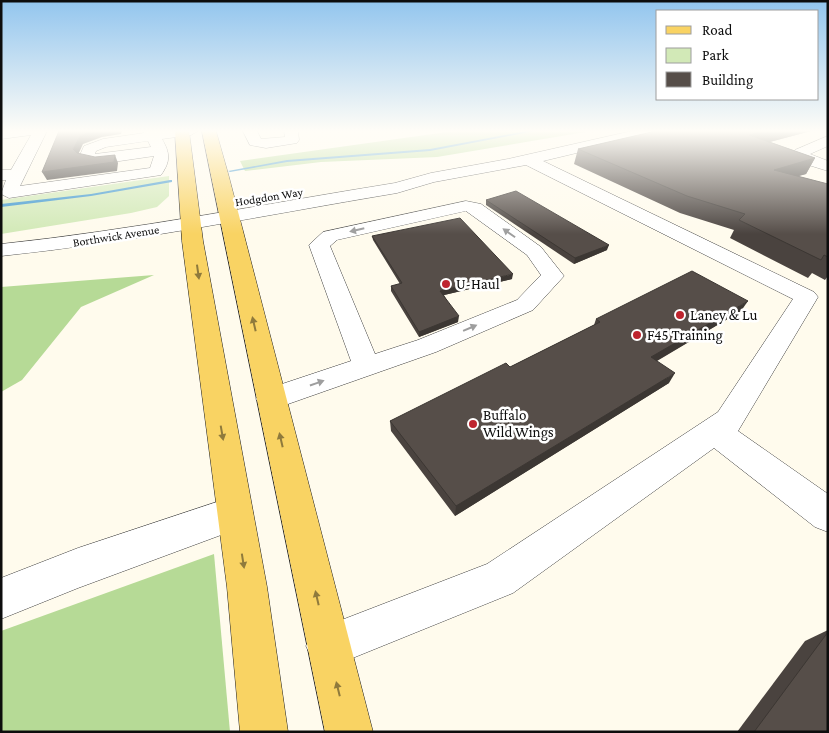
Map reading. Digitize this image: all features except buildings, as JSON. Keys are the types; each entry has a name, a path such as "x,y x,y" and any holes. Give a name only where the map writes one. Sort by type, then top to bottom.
{"main road":[{"path":"187,165 190,217 213,384 244,566 264,732"},
{"path":"217,165 349,732"}],"street":[{"path":"8,175 9,193 156,172 161,165"},
{"name":"Hodgdon Way","path":"228,210 397,188 431,178 496,165"},
{"path":"328,646 499,579 729,421 806,297 540,165"},
{"path":"271,399 428,346 525,305 553,276 534,251 474,208 466,206 431,178"},
{"path":"367,367 319,245 330,236 466,206"},
{"name":"Borthwick Avenue","path":"1,250 58,244 228,210"},
{"name":"Borthwick Avenue","path":"1,246 65,230 190,217"},
{"path":"714,430 828,515"},
{"path":"1,599 78,568 235,513"}],"green space":[{"path":"242,165 294,165 245,171"},
{"path":"169,176 169,196 157,207 1,234 1,200"},
{"path":"154,275 81,307 22,380 1,392 1,287"},
{"path":"214,554 230,732 1,732 1,631"}],"waterway":[{"path":"230,171 263,165"},
{"path":"1,206 91,195 170,181"}],"place":[{"name":"U-Haul","path":"446,284"},
{"name":"Laney & Lu","path":"680,315"},
{"name":"F45 Training","path":"637,335"},
{"name":"Buffalo Wild Wings","path":"473,424"}]}
